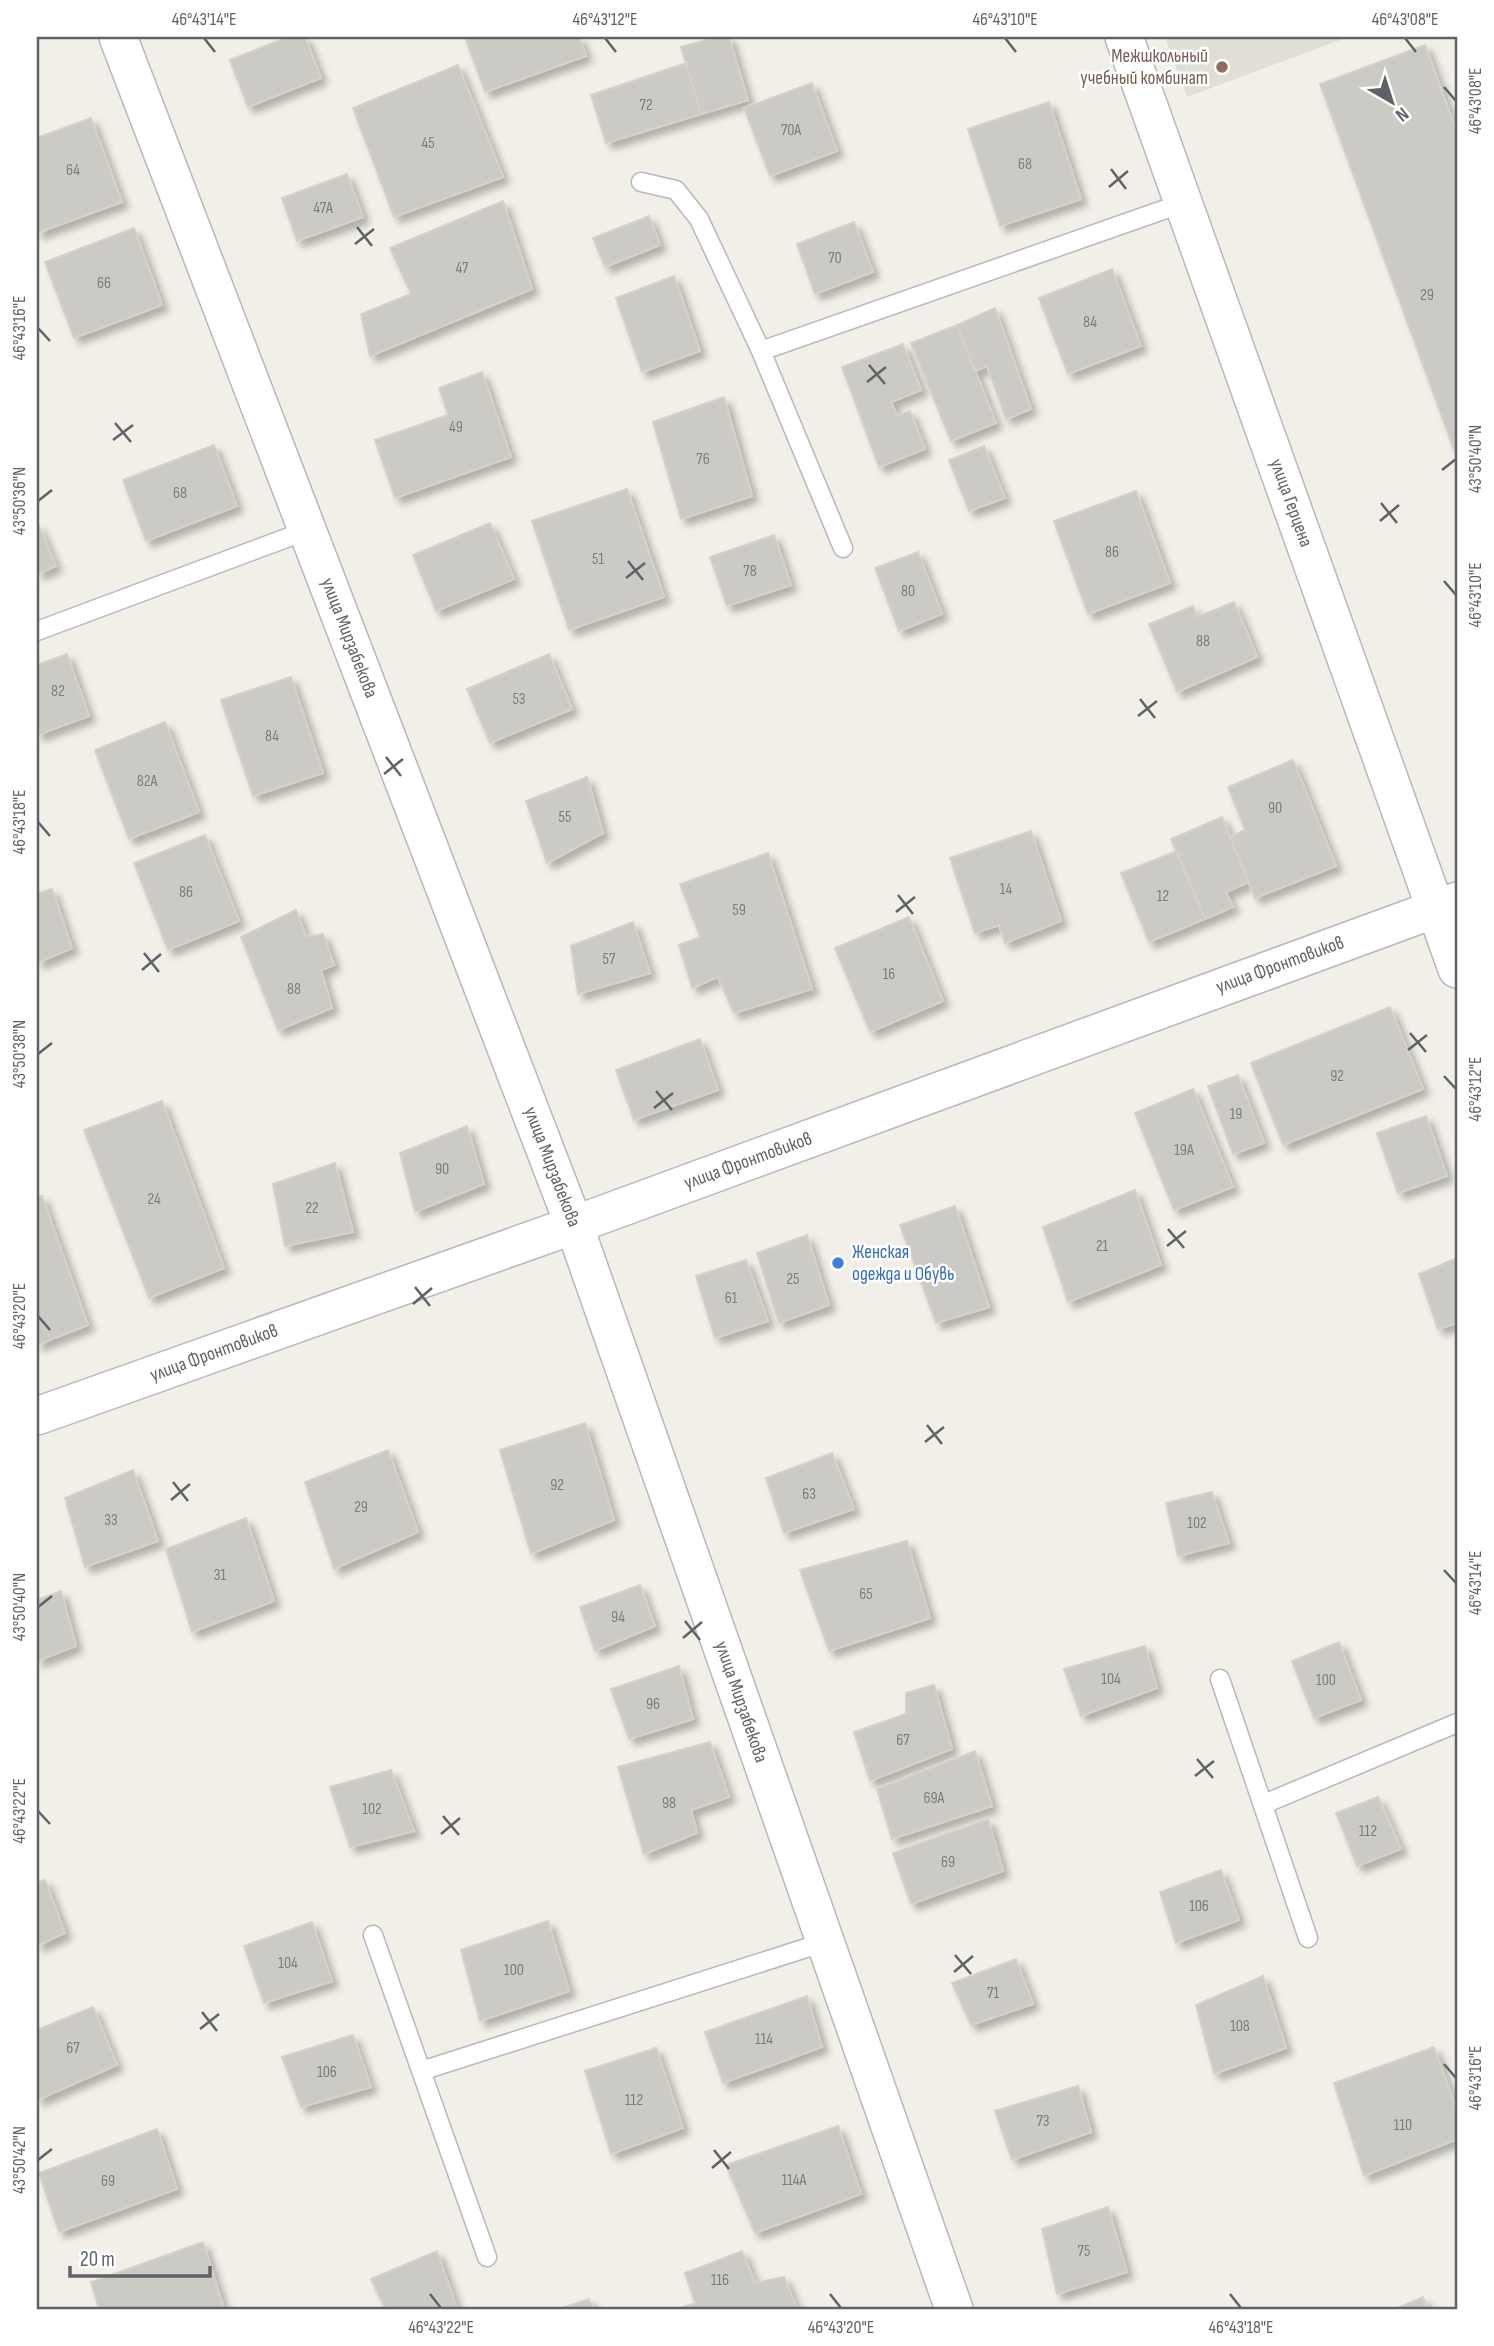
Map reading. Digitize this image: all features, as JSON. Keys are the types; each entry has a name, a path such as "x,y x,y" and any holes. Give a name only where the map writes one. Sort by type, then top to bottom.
{"street":[{"name":"улица Мирзабекова","path":"118,37 574,1225 954,2309"},
{"name":"улица Герцена","path":"1124,37 1183,203 1446,905 1457,969"},
{"name":"улица Фронтовиков","path":"37,1416 574,1225 1446,905"}],"lane":[{"path":"641,182 676,190 699,219 761,351 843,548"},
{"path":"761,351 1183,203"},
{"path":"37,631 308,530"},
{"path":"1220,1679 1308,1938"},
{"path":"1264,1804 1457,1723"},
{"path":"373,1935 487,2257"},
{"path":"421,2071 825,1942"}],"shaded area":[{"name":"Межшкольный учебный комбинат","path":"1165,37 1348,37 1187,97"}],"building":[{"path":"288,37 305,37 321,78 248,107 230,60"},
{"path":"465,37 579,37 586,56 485,92"},
{"path":"717,37 729,37 748,100 701,114 681,47"},
{"path":"1425,45 1457,133 1457,458 1320,84"},
{"path":"686,63 701,114 606,143 591,95"},
{"path":"458,65 503,177 394,217 353,108"},
{"path":"812,83 837,151 770,176 744,108"},
{"path":"1049,102 1081,199 1000,226 968,129"},
{"path":"91,118 122,202 37,233 37,138"},
{"path":"347,174 363,217 297,241 282,198"},
{"path":"503,201 532,289 370,356 361,314 411,294 390,248"},
{"path":"649,216 660,245 605,267 593,238"},
{"path":"854,222 873,272 815,294 797,244"},
{"path":"134,228 162,305 74,338 45,262"},
{"path":"1112,269 1141,346 1068,374 1039,298"},
{"path":"674,276 700,351 642,372 616,298"},
{"path":"995,308 1031,409 1006,419 987,366 975,371 957,325"},
{"path":"957,325 996,423 951,441 911,343"},
{"path":"903,344 921,390 891,402 897,416 910,411 925,449 879,467 842,367"},
{"path":"482,372 511,457 395,498 375,440 448,415 439,388"},
{"path":"724,397 752,496 681,519 653,422"},
{"path":"214,445 237,506 146,541 123,480"},
{"path":"984,446 1005,498 969,511 949,460"},
{"path":"627,489 664,597 569,630 532,521"},
{"path":"1136,491 1170,583 1088,614 1054,521"},
{"path":"37,522 56,566 37,574"},
{"path":"490,523 514,579 436,611 413,555"},
{"path":"774,535 791,585 727,606 710,557"},
{"path":"918,552 942,614 899,631 875,568"},
{"path":"1234,602 1257,657 1177,692 1149,624 1193,606 1197,617"},
{"path":"67,654 89,716 37,735 37,665"},
{"path":"549,654 572,709 490,743 467,689"},
{"path":"291,677 323,773 253,796 221,700"},
{"path":"165,722 199,812 129,839 95,750"},
{"path":"1293,760 1336,866 1255,898 1230,837 1245,830 1228,787"},
{"path":"587,777 603,833 547,863 526,801"},
{"path":"1222,817 1249,882 1226,892 1233,907 1205,919 1171,839"},
{"path":"1031,831 1061,921 1005,943 999,925 975,933 950,858"},
{"path":"205,835 239,921 168,950 134,863"},
{"path":"1177,851 1205,919 1149,942 1121,873"},
{"path":"768,853 812,989 734,1013 718,977 692,988 679,945 700,937 680,884"},
{"path":"52,889 72,948 37,963 37,894"},
{"path":"296,910 306,937 323,934 334,965 321,970 332,1008 278,1030 241,937"},
{"path":"909,917 943,1001 870,1032 835,948"},
{"path":"633,922 650,973 578,994 571,946"},
{"path":"1390,1007 1423,1089 1283,1145 1251,1063"},
{"path":"700,1039 718,1090 634,1120 616,1070"},
{"path":"1238,1075 1264,1143 1233,1154 1208,1086"},
{"path":"1193,1089 1233,1187 1174,1210 1135,1113"},
{"path":"162,1101 224,1268 149,1298 84,1130"},
{"path":"1426,1116 1447,1176 1398,1193 1377,1133"},
{"path":"467,1126 484,1184 415,1212 400,1153"},
{"path":"335,1163 353,1232 285,1246 273,1184"},
{"path":"1135,1190 1161,1265 1068,1302 1043,1227"},
{"path":"42,1196 88,1325 37,1345 37,1197"},
{"path":"955,1206 989,1307 936,1323 900,1225"},
{"path":"807,1235 829,1305 779,1323 757,1253"},
{"path":"1457,1258 1457,1323 1438,1329 1419,1274"},
{"path":"746,1260 768,1321 715,1338 696,1276"},
{"path":"585,1423 614,1520 531,1554 500,1450"},
{"path":"388,1450 418,1532 334,1569 305,1482"},
{"path":"832,1453 854,1509 784,1533 766,1478"},
{"path":"133,1470 158,1541 85,1567 65,1498"},
{"path":"1212,1492 1229,1543 1178,1556 1166,1503"},
{"path":"246,1518 274,1601 192,1632 166,1549"},
{"path":"907,1541 930,1618 829,1651 800,1570"},
{"path":"640,1585 655,1626 595,1651 580,1607"},
{"path":"61,1591 76,1646 37,1661 37,1600"},
{"path":"1339,1642 1361,1700 1314,1718 1292,1661"},
{"path":"1145,1646 1157,1688 1081,1716 1064,1669"},
{"path":"679,1666 693,1719 629,1739 611,1689"},
{"path":"934,1685 952,1749 870,1781 854,1732 906,1714 906,1693"},
{"path":"710,1742 729,1797 691,1810 697,1833 644,1854 618,1767"},
{"path":"975,1751 992,1806 892,1839 877,1789"},
{"path":"391,1770 414,1831 350,1847 330,1787"},
{"path":"1378,1797 1401,1849 1357,1866 1336,1813"},
{"path":"988,1819 1003,1871 911,1904 893,1853"},
{"path":"1221,1870 1239,1920 1176,1943 1160,1892"},
{"path":"45,1880 65,1933 37,1946 37,1883"},
{"path":"548,1921 569,1991 480,2021 461,1950"},
{"path":"312,1922 332,1981 264,2003 244,1946"},
{"path":"1016,1959 1033,2004 971,2025 952,1983"},
{"path":"1263,1976 1286,2048 1214,2074 1196,2005"},
{"path":"807,1996 822,2047 723,2083 705,2032"},
{"path":"93,2007 117,2065 37,2100 37,2030"},
{"path":"353,2035 371,2087 301,2107 282,2057"},
{"path":"1434,2047 1457,2111 1457,2139 1364,2176 1334,2083"},
{"path":"656,2048 683,2128 611,2154 585,2071"},
{"path":"1078,2086 1091,2132 1012,2160 995,2111"},
{"path":"838,2126 861,2194 755,2233 726,2165"},
{"path":"157,2129 177,2189 59,2232 39,2173"},
{"path":"1108,2207 1127,2272 1057,2294 1042,2229"},
{"path":"203,2242 224,2309 99,2309 91,2282"},
{"path":"437,2251 457,2309 385,2309 371,2279"},
{"path":"742,2251 755,2283 784,2277 797,2309 678,2309 695,2303 685,2273"},
{"path":"1423,2297 1427,2309 1395,2309"},
{"path":"589,2299 593,2309 559,2309"}],"place":[{"name":"Межшкольный учебный комбинат","path":"1222,67"},
{"name":"Женская одежда и Обувь","path":"838,1263"}]}
